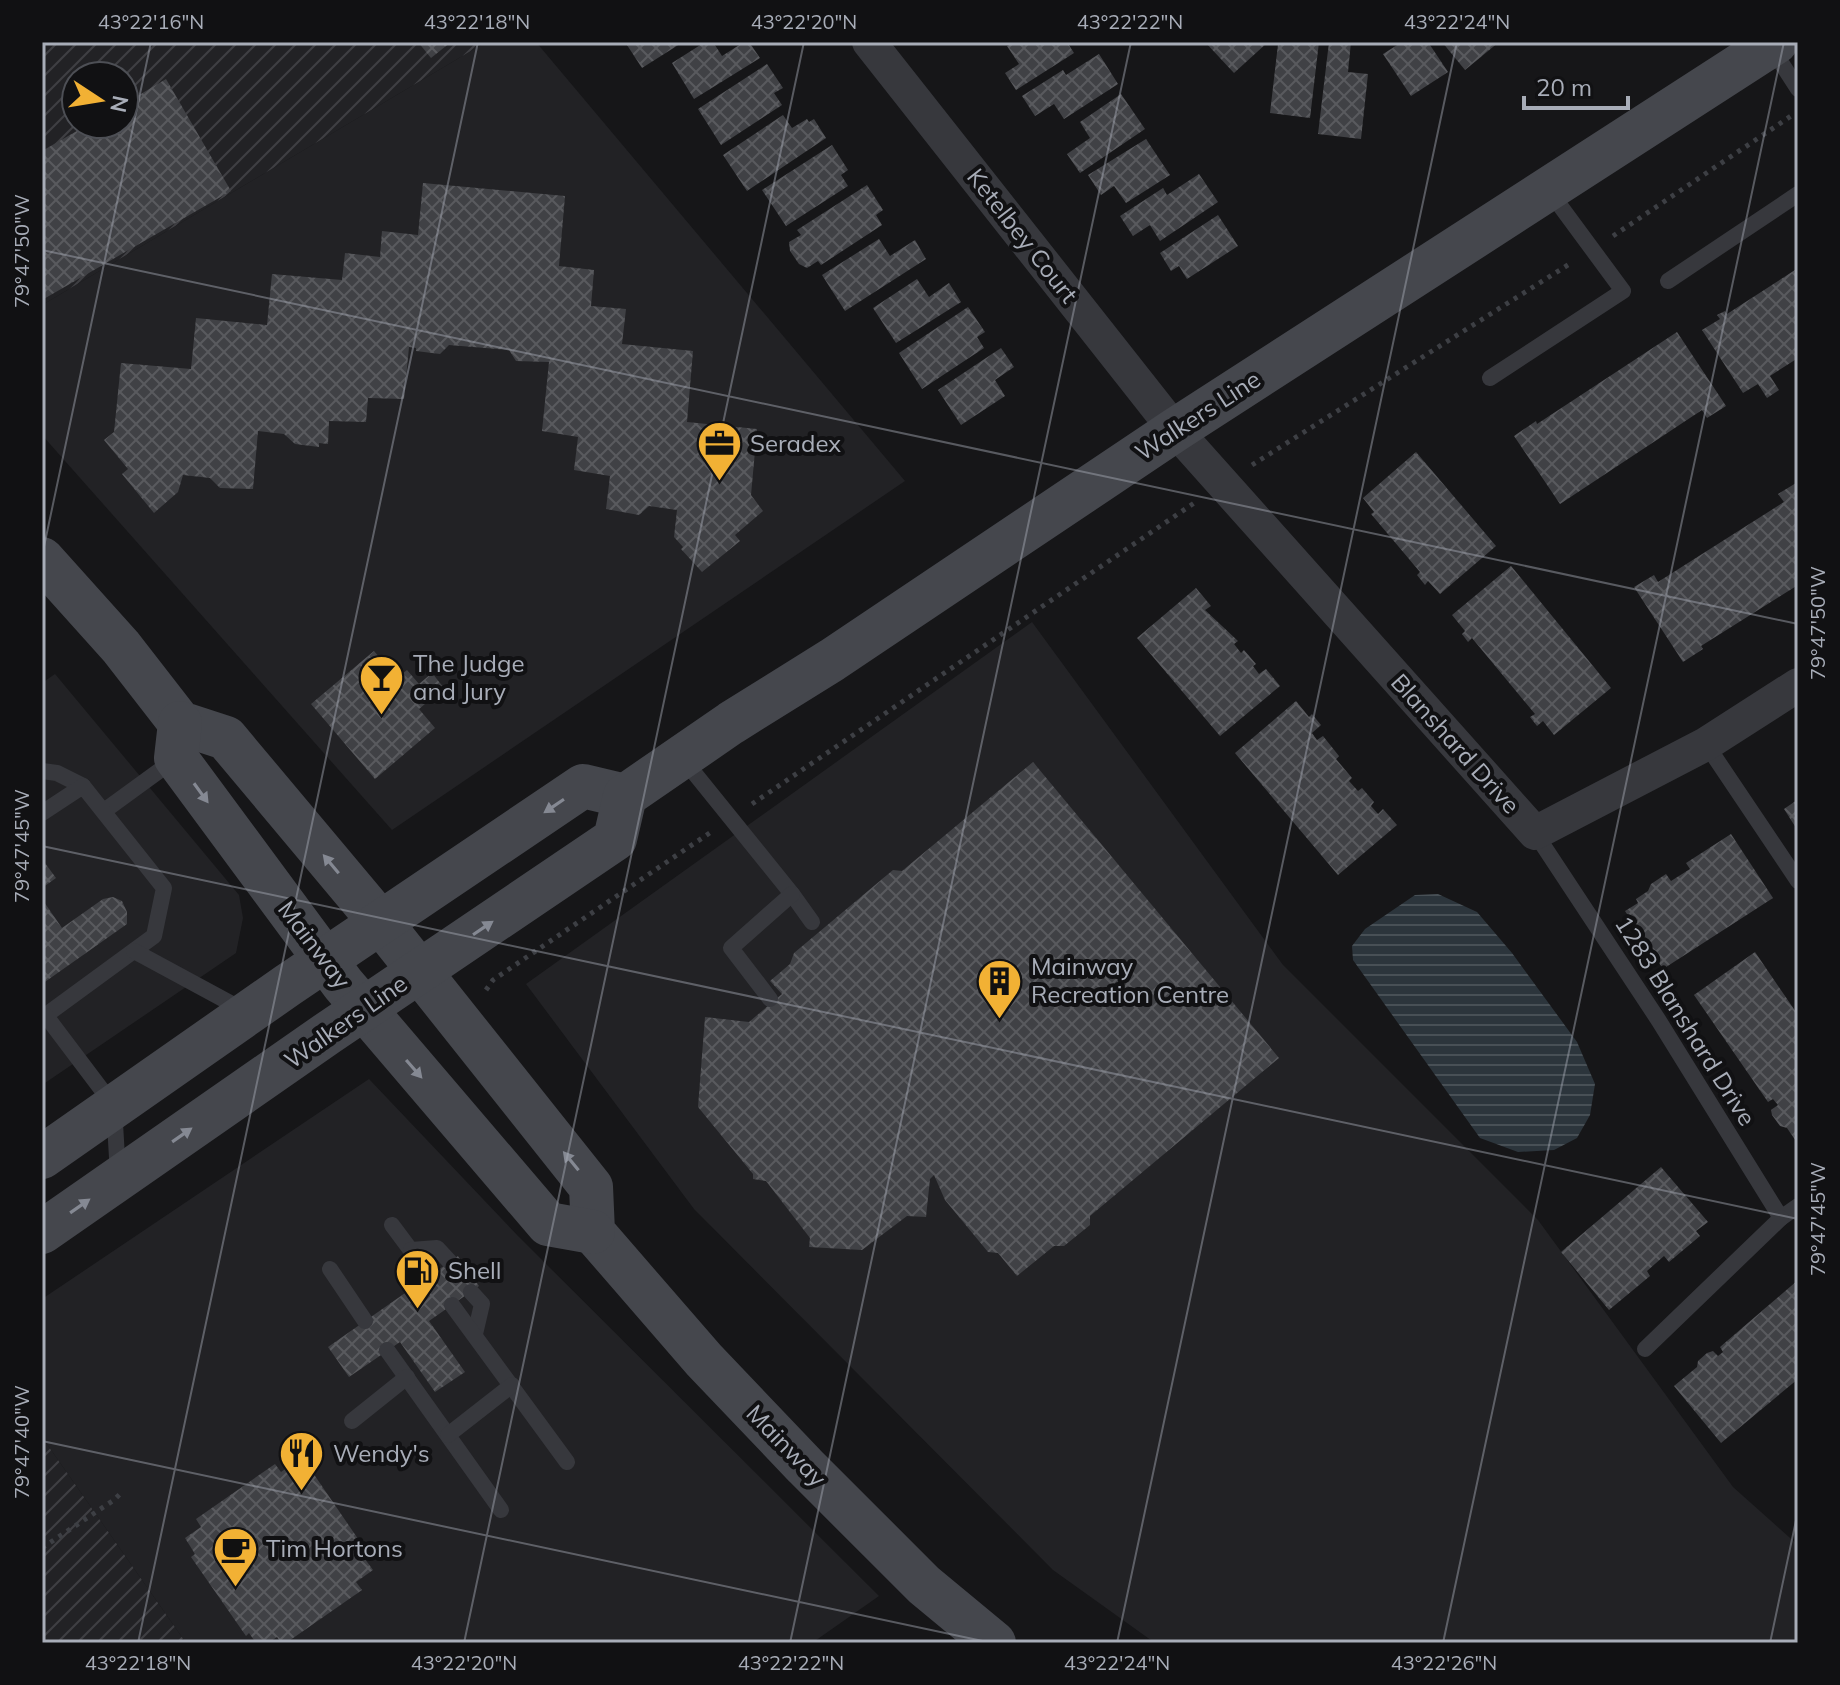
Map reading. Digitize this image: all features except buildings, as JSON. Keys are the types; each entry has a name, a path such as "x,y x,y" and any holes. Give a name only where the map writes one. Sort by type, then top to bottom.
{"main road":[{"name":"Walkers Line","path":"42,1232 615,839 625,796 731,723 832,660 1175,430 1773,44"},
{"name":"Mainway","path":"42,559 121,647 178,741 324,961 548,1224 593,1232 704,1360 805,1466 924,1585 994,1643"},
{"path":"178,741 226,738 381,923 591,1187 593,1232"},
{"path":"42,1157 583,786 625,796"}],"street":[{"name":"Ketelbey Court","path":"869,42 1175,430"},
{"name":"Blanshard Drive","path":"1175,430 1535,833 1706,744 1798,685"}],"lane":[{"path":"1773,44 1798,89"},
{"path":"1490,378 1623,291 1548,189"},
{"path":"1668,281 1798,194"},
{"path":"104,811 178,741"},
{"path":"1706,744 1798,881"},
{"path":"682,758 812,922"},
{"path":"42,771 57,773 83,786 164,888 154,936 44,1017 114,1106 118,1179"},
{"path":"42,813 83,786"},
{"name":"1283 Blanshard Drive","path":"1535,833 1659,1021 1781,1218"},
{"path":"770,999 731,948 792,894"},
{"path":"134,951 249,1013"},
{"path":"1645,1349 1781,1218 1798,1206"},
{"path":"392,1225 430,1276"},
{"path":"411,1250 437,1248 450,1262"},
{"path":"330,1269 365,1321"},
{"path":"471,1292 482,1304 475,1334"},
{"path":"452,1305 567,1462"},
{"path":"387,1350 501,1510"},
{"path":"352,1421 407,1377"},
{"path":"448,1435 512,1385"}],"path":[{"path":"486,990 493,980 1223,483 1593,249 1798,111"},
{"path":"42,1548 121,1493"}],"shaded area":[{"path":"42,42 486,42 42,305"},
{"path":"486,42 536,42 905,481 392,830 42,435 42,305"},
{"path":"1032,622 1283,965 1538,1220 1733,1487 1798,1545 1798,1643 1155,1643 1053,1570 694,1209 526,984"},
{"path":"55,674 239,895 243,918 236,953 42,1085 42,683"},
{"path":"1438,894 1477,912 1512,953 1577,1042 1595,1084 1590,1115 1577,1138 1554,1150 1518,1152 1480,1138 1353,960 1352,946 1365,929 1415,895"},
{"path":"369,1079 518,1236 879,1596 812,1643 186,1643 42,1437 42,1299"},
{"path":"42,1437 186,1643 42,1643"}],"place":[{"name":"Seradex","path":"719,483"},
{"name":"The Judge and Jury","path":"382,717"},
{"name":"Mainway Recreation Centre","path":"1000,1020"},
{"name":"Shell","path":"417,1310"},
{"name":"Wendy's","path":"302,1493"},
{"name":"Tim Hortons","path":"235,1588"}]}
